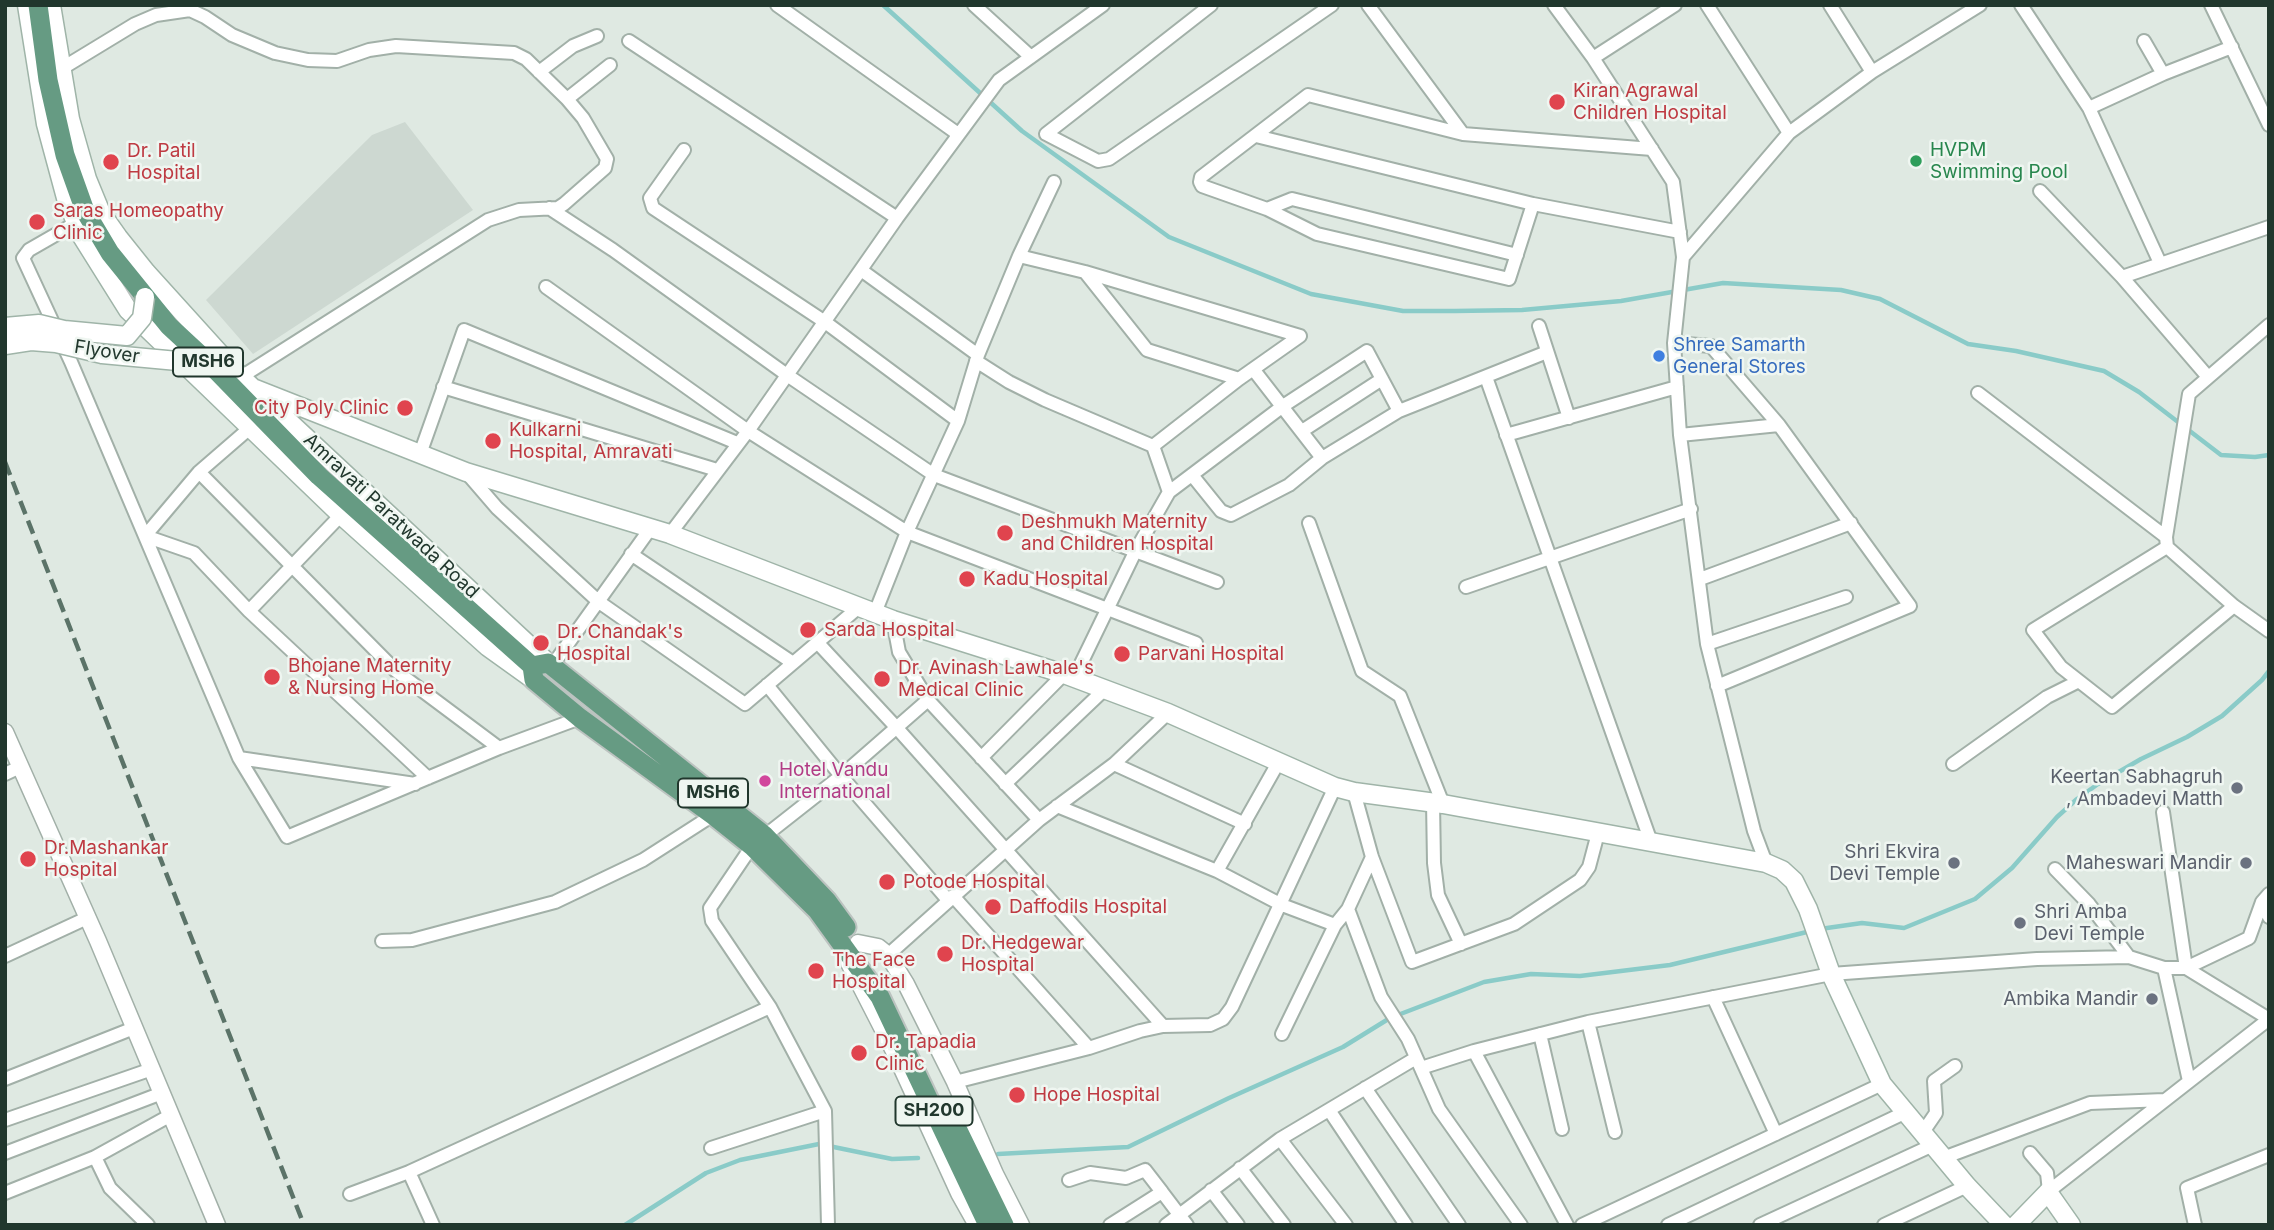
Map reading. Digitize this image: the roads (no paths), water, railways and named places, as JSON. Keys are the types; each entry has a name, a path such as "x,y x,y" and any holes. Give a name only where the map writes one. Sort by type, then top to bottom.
{"main road":[{"name":"MSH6","path":"27,5 46,124 66,198 76,223 128,310 341,515 488,647 542,669"},
{"name":"Amravati Paratwada Road","path":"38,5 48,80 72,180 85,211 110,253 169,327 210,364 319,476 505,641 759,841 817,910 853,947"},
{"name":"Amravati Paratwada Road","path":"51,5 70,119 87,179 102,213 146,272 247,383 542,669 580,718 713,814 759,841"},
{"name":"Flyover","path":"5,327 39,324 64,330 127,336 142,318 145,298"},
{"name":"Flyover","path":"5,345 31,341 56,343 102,354 210,364"},
{"path":"247,383 466,472 670,534 893,620 1105,689 1353,792 1438,803 1766,863 1782,870 1794,881 1808,909 1831,974 1882,1084 1967,1186 2004,1225"},
{"name":"MSH6","path":"853,947 885,995 1004,1225"},
{"name":"SH200","path":"885,995 988,1225"},
{"path":"2016,1225 2049,1191 2071,1225"}],"street":[{"path":"777,5 958,134"},
{"path":"974,5 1031,58"},
{"path":"670,534 748,431 897,218 999,80 1103,5"},
{"path":"1211,5 1046,134 1098,161 1109,159 1332,5"},
{"path":"1368,5 1463,134"},
{"path":"1554,5 1593,58 1673,182 1682,262 1674,343 1680,435 1707,643 1754,831 1766,863"},
{"path":"1593,58 1675,5"},
{"path":"1707,5 1789,133"},
{"path":"1830,5 1872,72"},
{"path":"1682,262 1789,133 1958,11 1980,5"},
{"path":"2021,5 2089,108 2160,263"},
{"path":"2211,5 2269,125"},
{"path":"61,69 135,24 156,15 190,10 232,35 275,53 308,60 337,61 369,50 396,46 514,53 526,59 583,118 607,163 605,169 564,204 519,210 488,220 247,383"},
{"path":"539,72 573,46 597,36"},
{"path":"629,41 897,218"},
{"path":"2144,41 2163,74"},
{"path":"2089,108 2163,74 2232,47"},
{"path":"567,99 610,65"},
{"path":"1533,204 1508,279 1317,234 1267,209 1202,186 1200,182 1201,177 1308,95 1463,134 1652,149"},
{"path":"1256,135 1533,204 1680,232"},
{"path":"684,150 650,198 653,208 825,322 958,421"},
{"path":"466,472 497,508 599,602 745,704 817,642 867,610 907,532 958,421 977,358 1018,256 1054,182"},
{"path":"2040,191 2122,277 2208,377"},
{"path":"1267,209 1292,199 1517,255"},
{"path":"549,208 613,250 787,376 934,475 1217,582"},
{"path":"76,223 29,250 23,258 239,758 287,837 499,748 580,718"},
{"path":"2122,277 2269,227"},
{"path":"1018,256 1085,272 1300,335 1153,446"},
{"path":"861,270 1009,382 1153,446 1169,492"},
{"path":"1085,272 1147,350 1239,379"},
{"path":"546,287 748,431 907,532 1196,643"},
{"path":"2234,606 2112,707 2061,667 2033,630 2166,542 2189,394 2269,325"},
{"path":"1539,326 1569,418"},
{"path":"421,454 462,332 466,330 737,443"},
{"path":"1674,343 1711,346 1779,425 1910,606 1717,686"},
{"path":"981,758 1069,676 1108,609 1136,550 1169,492 1283,405 1367,351 1399,411"},
{"path":"1192,475 1221,511 1231,515 1289,485 1322,458 1399,411 1548,352"},
{"path":"1253,369 1322,458"},
{"path":"1486,377 1651,842"},
{"path":"1302,431 1382,379"},
{"path":"443,387 717,470"},
{"path":"1506,435 1677,387"},
{"path":"1978,393 2166,542 2234,606 2268,630"},
{"path":"1680,435 1779,425"},
{"path":"145,537 199,472 251,426"},
{"path":"199,472 397,671 499,748"},
{"path":"1466,587 1690,509"},
{"path":"249,611 341,515"},
{"path":"1309,523 1362,671 1400,695 1438,803 1434,863 1438,895 1461,944"},
{"path":"1700,579 1851,523"},
{"path":"542,669 599,602 650,529"},
{"path":"145,537 194,553 249,611 428,778"},
{"path":"631,554 793,663"},
{"path":"1707,643 1846,597"},
{"path":"893,620 899,652 928,700 1038,820"},
{"path":"817,642 1163,1027"},
{"path":"1953,764 2046,698 2079,681"},
{"path":"767,685 841,776 1089,1048"},
{"path":"1005,784 1105,689"},
{"path":"828,1225 826,1114 770,1007 712,921 710,908 759,841 841,776 928,700"},
{"path":"888,955 1038,820 1114,764 1168,713"},
{"path":"5,732 13,770 88,918 217,1225"},
{"path":"239,758 416,784"},
{"path":"1217,871 1278,762"},
{"path":"1114,764 1245,824"},
{"path":"955,1083 1089,1048 1140,1031 1210,1025 1223,1019 1232,1007 1282,905 1335,786"},
{"path":"1353,792 1371,857 1412,962 1514,924 1580,880 1589,867 1598,833"},
{"path":"1058,806 1217,871 1282,905 1335,925"},
{"path":"2163,812 2186,968"},
{"path":"382,941 412,940 555,902 643,860 713,814"},
{"path":"1282,1034 1335,925 1348,909 1371,857"},
{"path":"2055,869 2089,904 2129,957"},
{"path":"1166,1225 1183,1220 1211,1190 1280,1139 1365,1088 1418,1063 1588,1022 1831,974 2037,959 2129,957 2164,968 2186,968 2249,938 2265,898"},
{"path":"2265,898 2269,917"},
{"path":"1348,909 1381,997 1408,1039 1439,1110 1521,1225"},
{"path":"5,956 88,918"},
{"path":"977,1225 959,1193 894,1051 854,976 849,964 853,947 878,947 888,955 906,984 1021,1225"},
{"path":"2164,968 2189,1081"},
{"path":"2049,1191 2269,1019 2186,968"},
{"path":"1713,997 1776,1134"},
{"path":"351,1194 409,1172 770,1007"},
{"path":"1588,1022 1615,1132"},
{"path":"5,1079 134,1028"},
{"path":"1541,1034 1562,1129"},
{"path":"1474,1051 1567,1225"},
{"path":"1933,1145 1936,1114 1934,1081 1955,1066"},
{"path":"5,1120 152,1069"},
{"path":"1583,1225 1882,1084"},
{"path":"1365,1088 1459,1225"},
{"path":"6,1152 162,1093"},
{"path":"1760,1225 1933,1145 2090,1103 2164,1100"},
{"path":"1329,1110 1406,1225"},
{"path":"1668,1225 1906,1112"},
{"path":"711,1148 826,1114"},
{"path":"5,1194 95,1157 171,1115"},
{"path":"1280,1139 1346,1225"},
{"path":"2030,1153 2047,1173 2049,1191"},
{"path":"2195,1225 2187,1188 2269,1155"},
{"path":"95,1157 110,1188 148,1225"},
{"path":"1240,1168 1284,1225"},
{"path":"1069,1180 1090,1173 1126,1178 1144,1170 1183,1220"},
{"path":"409,1172 433,1225"},
{"path":"1884,1225 1967,1186"},
{"path":"1211,1190 1238,1225"},
{"path":"1110,1225 1162,1192"}],"waterway":[{"path":"883,5 1022,131 1169,237 1311,294 1403,311 1455,311 1522,310 1621,301 1723,283 1841,290 1880,299 1968,344 2016,351 2104,371 2139,392 2221,455 2269,455"},
{"path":"1820,929 1862,923 1904,928 1975,899 2012,868 2057,817 2077,799 2141,759 2187,737 2222,716 2269,671"},
{"path":"998,1154 1128,1147 1343,1047 1390,1018 1484,982 1531,974 1580,976 1670,965 1811,931"},
{"path":"625,1225 706,1173 740,1160 819,1144 892,1159 918,1158"}],"railway":[{"path":"5,462 304,1225"}],"place":[{"name":"Kiran Agrawal Children Hospital","path":"1557,102"},
{"name":"HVPM Swimming Pool","path":"1916,161"},
{"name":"Dr. Patil Hospital","path":"111,162"},
{"name":"Saras Homeopathy Clinic","path":"37,222"},
{"name":"Shree Samarth General Stores","path":"1659,356"},
{"name":"City Poly Clinic","path":"405,408"},
{"name":"Kulkarni Hospital, Amravati","path":"493,441"},
{"name":"Deshmukh Maternity and Children Hospital","path":"1005,533"},
{"name":"Kadu Hospital","path":"967,579"},
{"name":"Sarda Hospital","path":"808,630"},
{"name":"Dr. Chandak's Hospital","path":"541,643"},
{"name":"Parvani Hospital","path":"1122,654"},
{"name":"Bhojane Maternity & Nursing Home","path":"272,677"},
{"name":"Dr. Avinash Lawhale's Medical Clinic","path":"882,679"},
{"name":"Hotel Vandu International","path":"765,781"},
{"name":"Keertan Sabhagruh , Ambadevi Matth","path":"2237,788"},
{"name":"Dr.Mashankar Hospital","path":"28,859"},
{"name":"Shri Ekvira Devi Temple","path":"1954,863"},
{"name":"Maheswari Mandir","path":"2246,863"},
{"name":"Potode Hospital","path":"887,882"},
{"name":"Daffodils Hospital","path":"993,907"},
{"name":"Shri Amba Devi Temple","path":"2020,923"},
{"name":"Dr. Hedgewar Hospital","path":"945,954"},
{"name":"The Face Hospital","path":"816,971"},
{"name":"Ambika Mandir","path":"2152,999"},
{"name":"Dr. Tapadia Clinic","path":"859,1053"},
{"name":"Hope Hospital","path":"1017,1095"}]}
